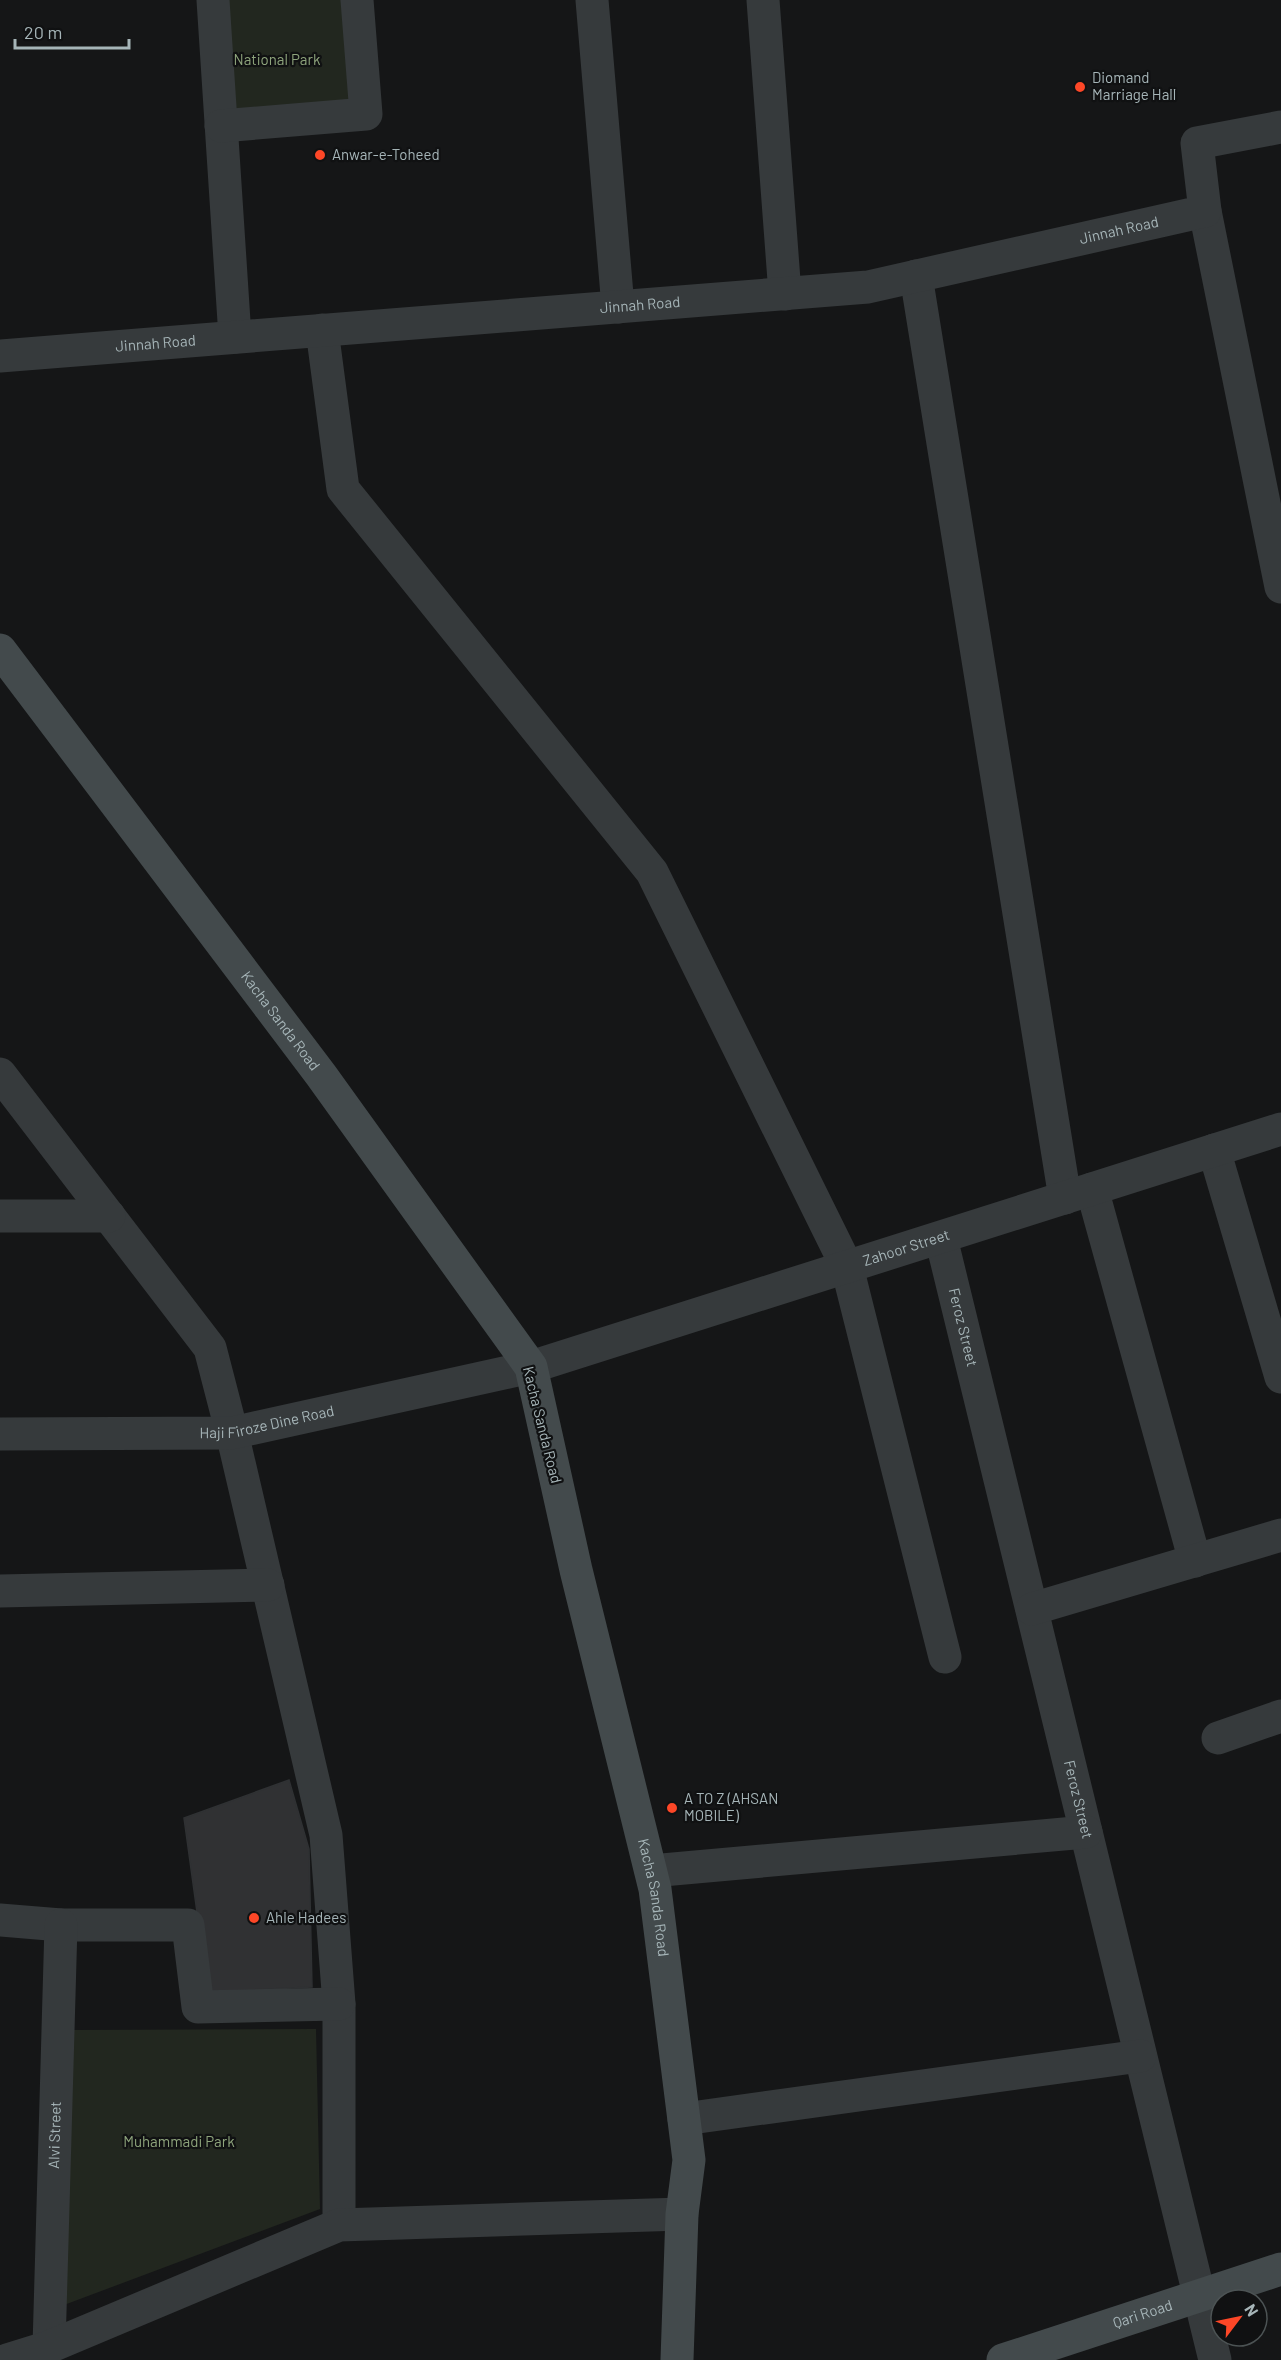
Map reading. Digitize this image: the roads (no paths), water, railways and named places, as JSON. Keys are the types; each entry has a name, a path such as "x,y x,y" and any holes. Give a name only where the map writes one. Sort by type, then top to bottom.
{"main road":[{"name":"Kacha Sanda Road","path":"0,650 321,1075 531,1367 576,1570 655,1889 689,2160 682,2214 677,2360"},
{"name":"Qari Road","path":"1003,2360 1281,2269"}],"street":[{"path":"213,0 235,337"},
{"path":"221,126 366,114 357,0"},
{"path":"592,0 618,307"},
{"path":"763,0 784,294"},
{"path":"1281,127 1197,143 1205,211 1281,587"},
{"name":"Jinnah Road","path":"0,356 868,287 1205,211"},
{"path":"916,276 1079,1194 1195,1561"},
{"path":"322,330 342,489 652,872 847,1267 945,1657"},
{"path":"0,1074 210,1348 326,1835 339,2004 339,2225"},
{"name":"Zahoor Street","path":"531,1367 1281,1129"},
{"path":"1214,1150 1281,1377"},
{"path":"0,1216 109,1216"},
{"name":"Feroz Street","path":"941,1238 1215,2360"},
{"name":"Haji Firoze Dine Road","path":"0,1434 232,1433 531,1367"},
{"path":"1032,1609 1281,1535"},
{"path":"0,1591 268,1585"},
{"path":"1218,1738 1281,1716"},
{"path":"651,1871 1086,1832"},
{"path":"0,1920 61,1926 188,1925 198,2007 339,2004"},
{"name":"Alvi Street","path":"49,2347 61,1926"},
{"path":"684,2119 1140,2056"},
{"path":"7,2360 49,2347 339,2225 682,2214"}],"place":[{"name":"Diomand Marriage Hall","path":"1080,87"},
{"name":"Anwar-e-Toheed","path":"320,155"},
{"name":"A TO Z (AHSAN MOBILE)","path":"672,1808"},
{"name":"Ahle Hadees","path":"254,1918"}],"park label":[{"name":"National Park","path":"277,60"},
{"name":"Muhammadi Park","path":"179,2142"}]}
